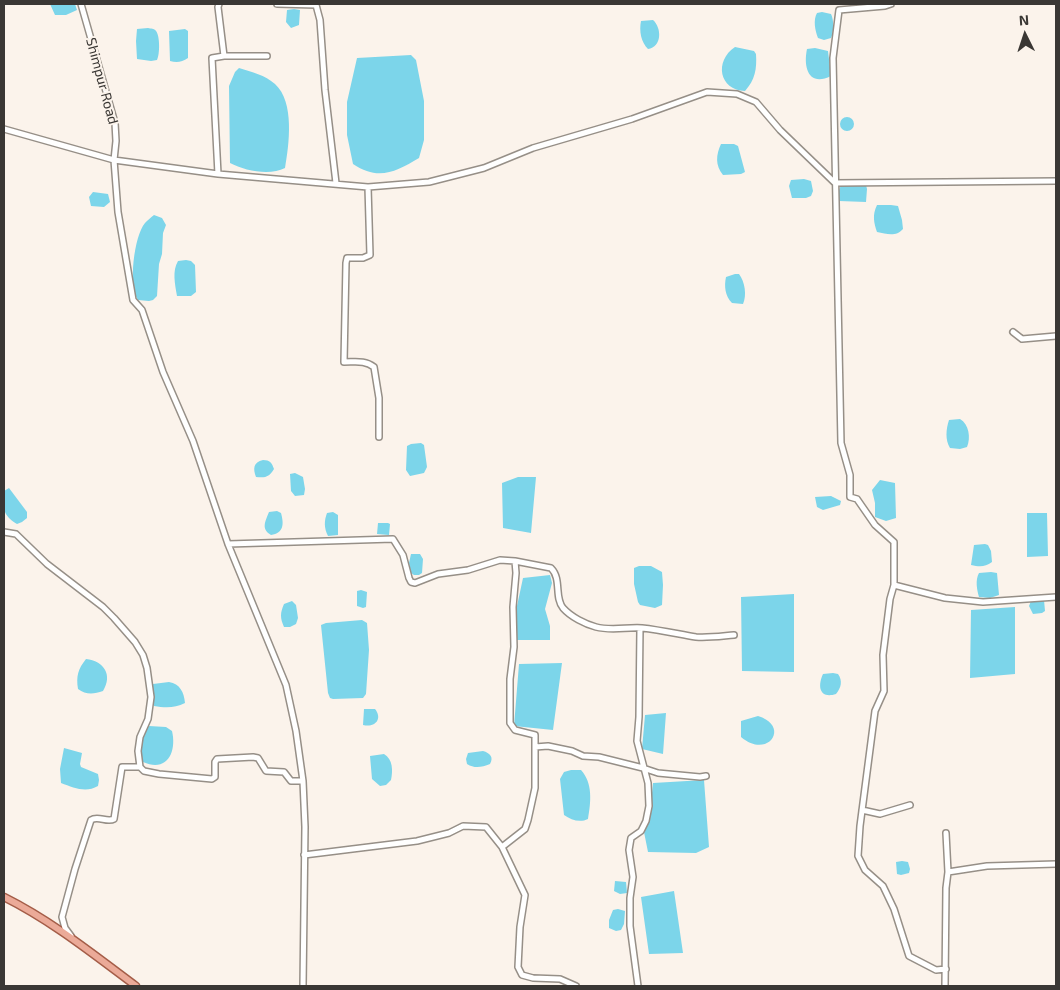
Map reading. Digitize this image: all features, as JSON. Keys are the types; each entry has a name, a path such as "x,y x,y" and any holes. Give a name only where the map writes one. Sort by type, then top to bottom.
{"main road":[{"path":"4,897 42,918 136,986"}],"street":[{"name":"Shimpur Road","path":"82,4 114,123 116,141 114,160 118,212 133,300 142,310 163,372 193,440 228,544 286,685 304,781 303,986"},
{"path":"219,4 224,56"},
{"path":"277,4 316,5 320,20 325,90 336,183"},
{"path":"891,4 840,10 838,12 833,58 840,320 841,443 850,475 850,497 857,499 875,525 894,542 894,584 890,599 884,655 884,691 875,711 858,856 865,870 883,886 894,909 909,956 936,970 946,969"},
{"path":"218,174 212,58 224,56 267,56"},
{"path":"4,130 114,160 218,174 368,187 429,182 484,168 533,148 632,119 707,92 737,94 756,102 780,130 835,183 1056,181"},
{"path":"368,187 370,255 363,258 347,258 346,263 344,362 361,361 369,363 374,367 379,398 379,437"},
{"path":"1013,332 1022,339 1056,336"},
{"path":"4,532 16,534 47,564 103,607 135,642 143,655 151,697 148,719 140,737 138,751 140,767 144,771 212,779 215,777 215,762 217,758 253,757 258,758 266,771 284,772 291,781 304,781"},
{"path":"228,544 393,539 403,555 409,578 411,582 415,583 438,574 468,570 500,560 515,561 551,568 554,571 562,607 574,617 595,627 608,629 640,628 698,637 734,636"},
{"path":"502,847 525,829 535,788 535,735 515,730 510,723 510,679 514,647 515,561"},
{"path":"894,584 945,598 984,602 1056,597"},
{"path":"638,986 630,926 630,898 633,877 629,850 631,838 642,832 649,806 648,783 637,741 640,628"},
{"path":"535,747 548,746 577,752 583,756 599,757 658,773 706,776"},
{"path":"73,939 65,928 62,917 91,820 96,818 110,821 114,819 122,767 140,767"},
{"path":"862,810 880,814 910,805"},
{"path":"304,855 417,841 450,833 463,826 486,827 502,847 526,895 520,927 518,967 522,975 533,978 560,979 576,986"},
{"path":"945,986 946,888 948,872 946,832"},
{"path":"948,872 987,866 1056,864"},
{"path":"558,986 560,979"}],"water":[{"path":"50,4 75,4 77,10 66,15 55,15"},
{"path":"287,10 300,10 299,25 291,28 286,22"},
{"path":"817,13 831,14 833,23 831,38 824,40 818,38 815,25"},
{"path":"653,20 658,28 659,37 656,45 648,49 641,36 641,21"},
{"path":"148,28 155,30 157,33 159,50 157,60 137,59 137,29"},
{"path":"185,29 188,31 188,58 179,62 170,61 169,31"},
{"path":"735,47 754,51 756,54 755,74 745,91 730,86 722,74 724,60"},
{"path":"815,48 828,51 831,76 817,79 809,74 806,63 807,49"},
{"path":"411,55 416,60 424,101 424,140 419,158 395,171 387,173 371,172 362,169 353,164 347,135 347,102 357,58"},
{"path":"239,68 267,78 275,84 286,101 289,136 285,168 272,172 258,172 230,163 229,86 235,72"},
{"path":"844,117 850,117 854,124 850,131 844,131 840,127 840,121"},
{"path":"721,144 734,144 738,146 745,172 723,175 717,160"},
{"path":"804,179 811,181 813,191 811,196 792,198 789,186 791,180"},
{"path":"841,185 866,185 866,202 839,201 838,193"},
{"path":"93,192 108,194 110,202 104,207 91,206 89,197"},
{"path":"877,205 898,206 903,229 900,232 888,234 877,232 874,212"},
{"path":"154,215 162,218 166,225 163,233 162,254 159,264 157,296 149,301 138,300 133,284 135,249 141,229"},
{"path":"178,261 191,261 195,265 196,292 191,296 177,296 174,278 176,265"},
{"path":"739,274 744,285 745,297 743,304 732,303 726,294 726,277"},
{"path":"960,419 965,424 968,432 969,440 967,447 960,449 950,448 946,434 949,420"},
{"path":"421,443 424,445 427,467 424,473 410,476 406,470 407,446"},
{"path":"263,460 270,462 274,469 267,476 256,477 255,466 257,462"},
{"path":"295,473 303,477 304,495 295,496 291,491 290,474"},
{"path":"518,477 536,477 531,533 503,528 502,483"},
{"path":"880,480 895,483 896,518 886,521 875,517 875,503 872,490"},
{"path":"9,488 27,512 27,518 17,524 8,517 4,510 4,491"},
{"path":"831,496 841,501 840,505 823,510 817,507 815,497"},
{"path":"277,511 281,513 282,527 281,530 271,535 265,528 265,522 269,512"},
{"path":"333,512 338,515 338,535 328,536 325,519 327,513"},
{"path":"1027,513 1047,513 1048,556 1027,557"},
{"path":"378,523 390,524 389,535 377,534"},
{"path":"974,545 988,545 991,551 992,562 982,566 971,565"},
{"path":"411,554 420,554 423,559 422,573 419,575 411,573 409,563"},
{"path":"651,566 662,572 662,605 655,608 640,605 638,602 634,584 634,568"},
{"path":"979,573 997,573 999,595 990,598 979,597 977,582"},
{"path":"550,575 552,583 545,609 550,626 550,640 517,640 517,606 523,578"},
{"path":"357,591 367,592 366,607 363,608 357,606"},
{"path":"794,594 794,672 742,671 741,597"},
{"path":"1044,600 1045,611 1033,614 1029,606 1031,601"},
{"path":"292,601 296,605 298,618 296,624 284,627 281,618 282,610 284,604"},
{"path":"1015,607 1015,674 970,678 971,610"},
{"path":"362,620 367,623 369,650 366,694 363,698 330,698 321,625"},
{"path":"86,659 98,663 105,670 107,680 103,691 90,693 78,689 78,673"},
{"path":"562,663 553,730 514,726 519,664"},
{"path":"823,674 838,674 840,677 840,687 836,694 826,695 821,691 821,679"},
{"path":"169,682 181,689 185,703 170,707 154,706 152,700 153,684"},
{"path":"364,709 375,709 378,719 374,724 363,725"},
{"path":"666,713 663,754 642,749 645,715"},
{"path":"758,716 768,721 773,727 774,733 772,739 760,745 751,743 741,737 741,721"},
{"path":"149,726 166,727 172,731 173,746 171,753 164,763 158,765 143,762 141,757 141,743"},
{"path":"64,748 82,753 81,767 98,774 98,786 84,789 61,783 60,769"},
{"path":"483,751 491,756 490,764 473,767 467,764 468,753"},
{"path":"384,754 391,762 392,777 386,785 380,786 372,779 370,756"},
{"path":"581,770 588,781 589,813 588,819 582,821 564,815 560,779 564,772"},
{"path":"704,780 709,847 696,853 648,852 644,832 649,822 653,783"},
{"path":"896,862 908,862 910,869 909,873 901,875 897,874"},
{"path":"615,881 626,882 627,893 620,894 614,891"},
{"path":"674,891 683,953 649,954 641,897"},
{"path":"613,910 625,911 624,924 621,930 616,931 609,928 609,920"}]}
